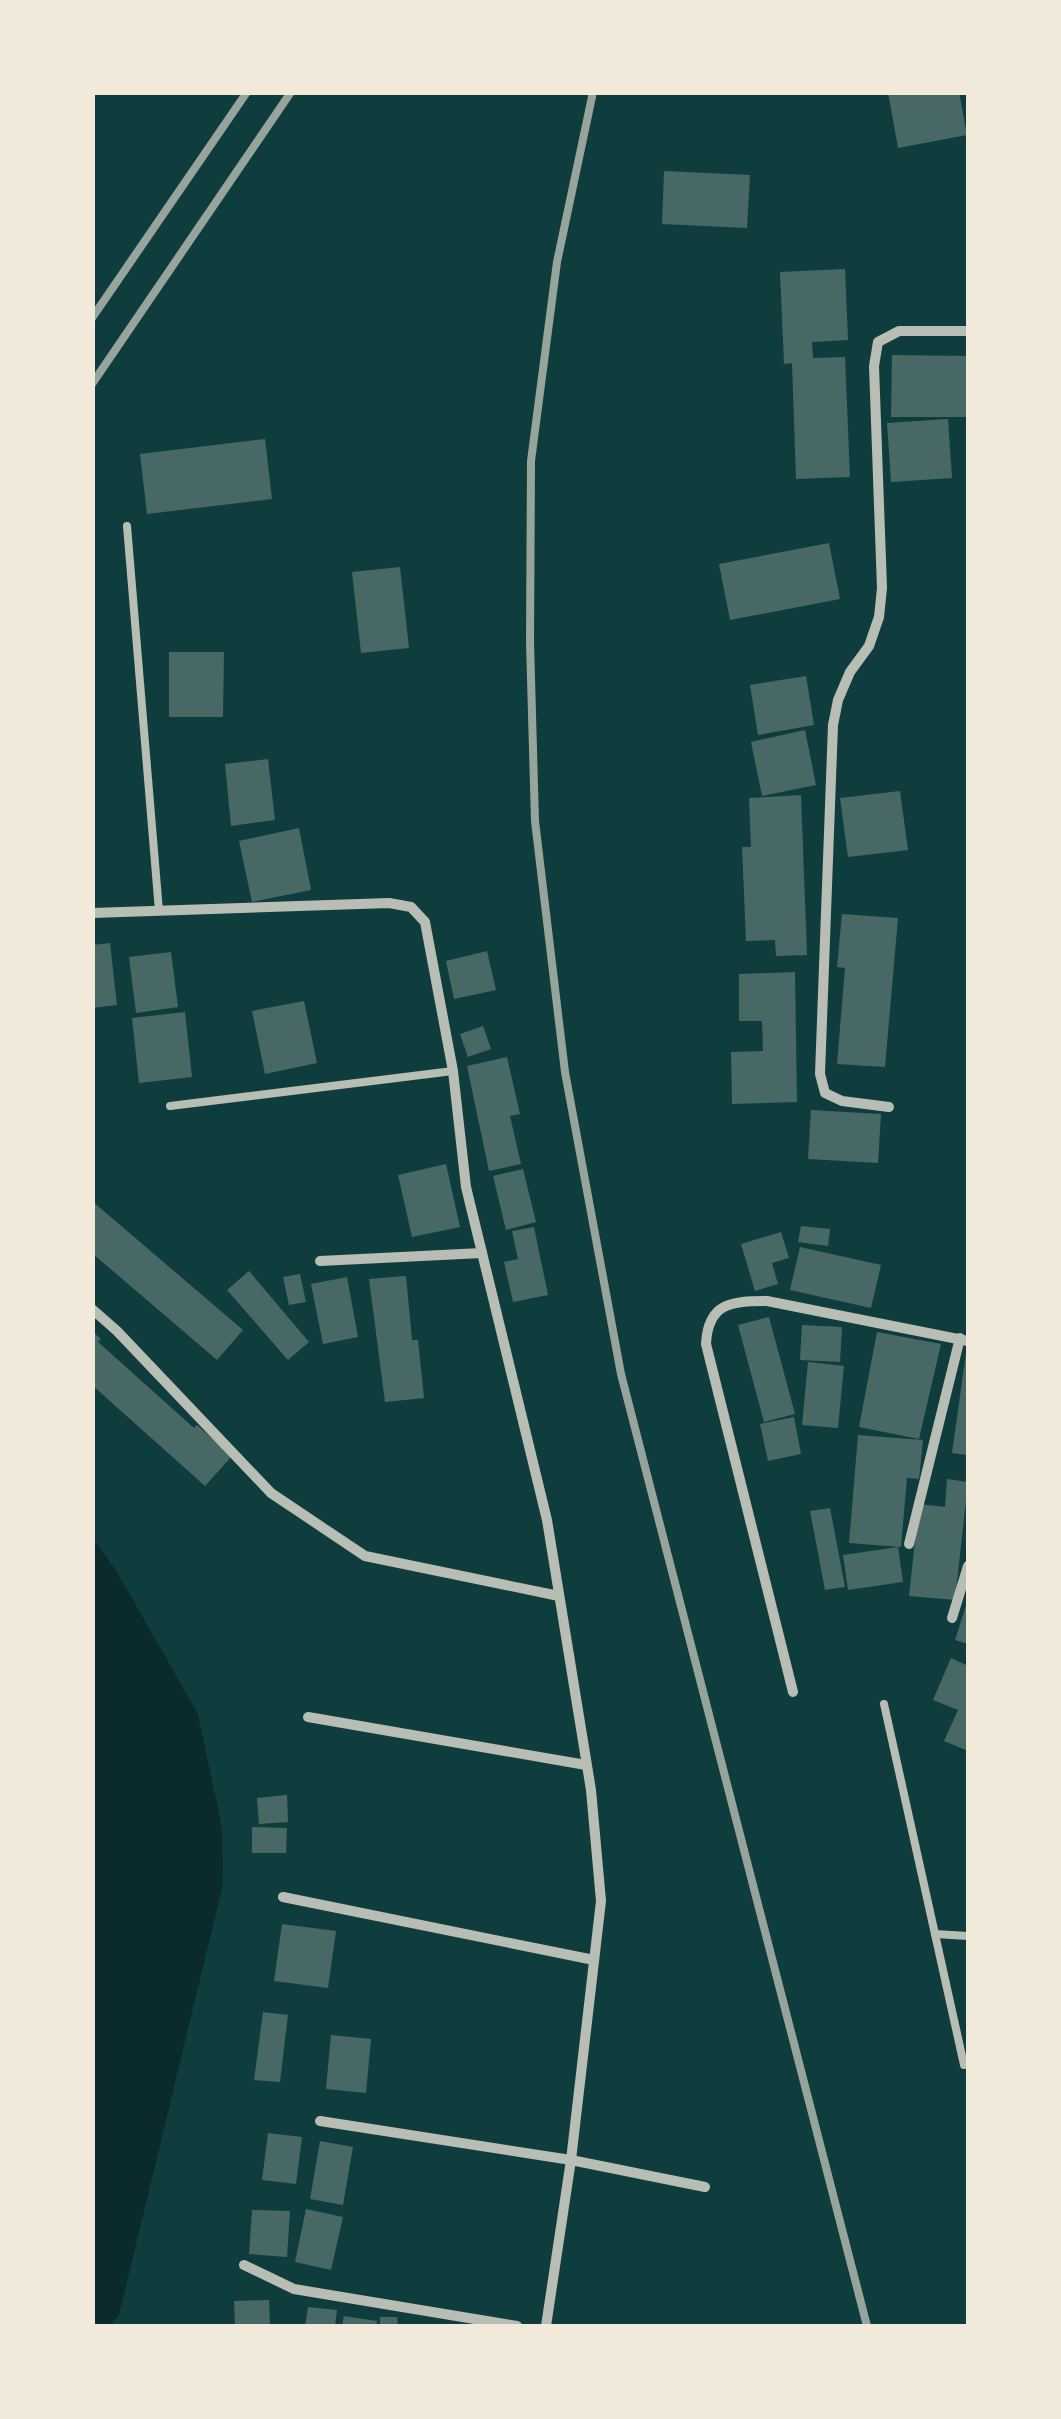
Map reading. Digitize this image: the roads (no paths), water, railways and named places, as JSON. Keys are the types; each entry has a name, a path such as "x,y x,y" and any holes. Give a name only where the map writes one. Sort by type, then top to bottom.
{"street":[{"path":"889,1108 842,1101 825,1094 820,1074 833,725 850,672 869,646 881,603 874,366 878,342 898,331 968,331"},
{"path":"92,912 389,903 412,906 425,922 452,1071 466,1186 548,1520 586,1765 600,1901 571,2160 546,2326"},
{"path":"320,1261 482,1253"},
{"path":"793,1692 706,1344 707,1324 719,1308 768,1301 964,1340 909,1544"},
{"path":"92,1310 117,1331 272,1493 365,1556 560,1596"},
{"path":"952,1618 968,1566"},
{"path":"308,1717 586,1765"},
{"path":"283,1897 594,1960"},
{"path":"320,2122 571,2160 705,2187"},
{"path":"244,2265 294,2289 518,2326"}],"lane":[{"path":"126,526 159,911"},
{"path":"170,1106 452,1071"},
{"path":"884,1704 964,2065"},
{"path":"935,1934 968,1936"}],"water":[{"path":"93,1538 117,1572 198,1714 222,1828 223,1884 119,2315 109,2326 92,2326"}],"railway":[{"path":"92,318 247,92"},
{"path":"92,384 291,92"},
{"path":"593,92 557,262 531,461 530,642 535,821 565,1072 621,1374 867,2326"}]}
